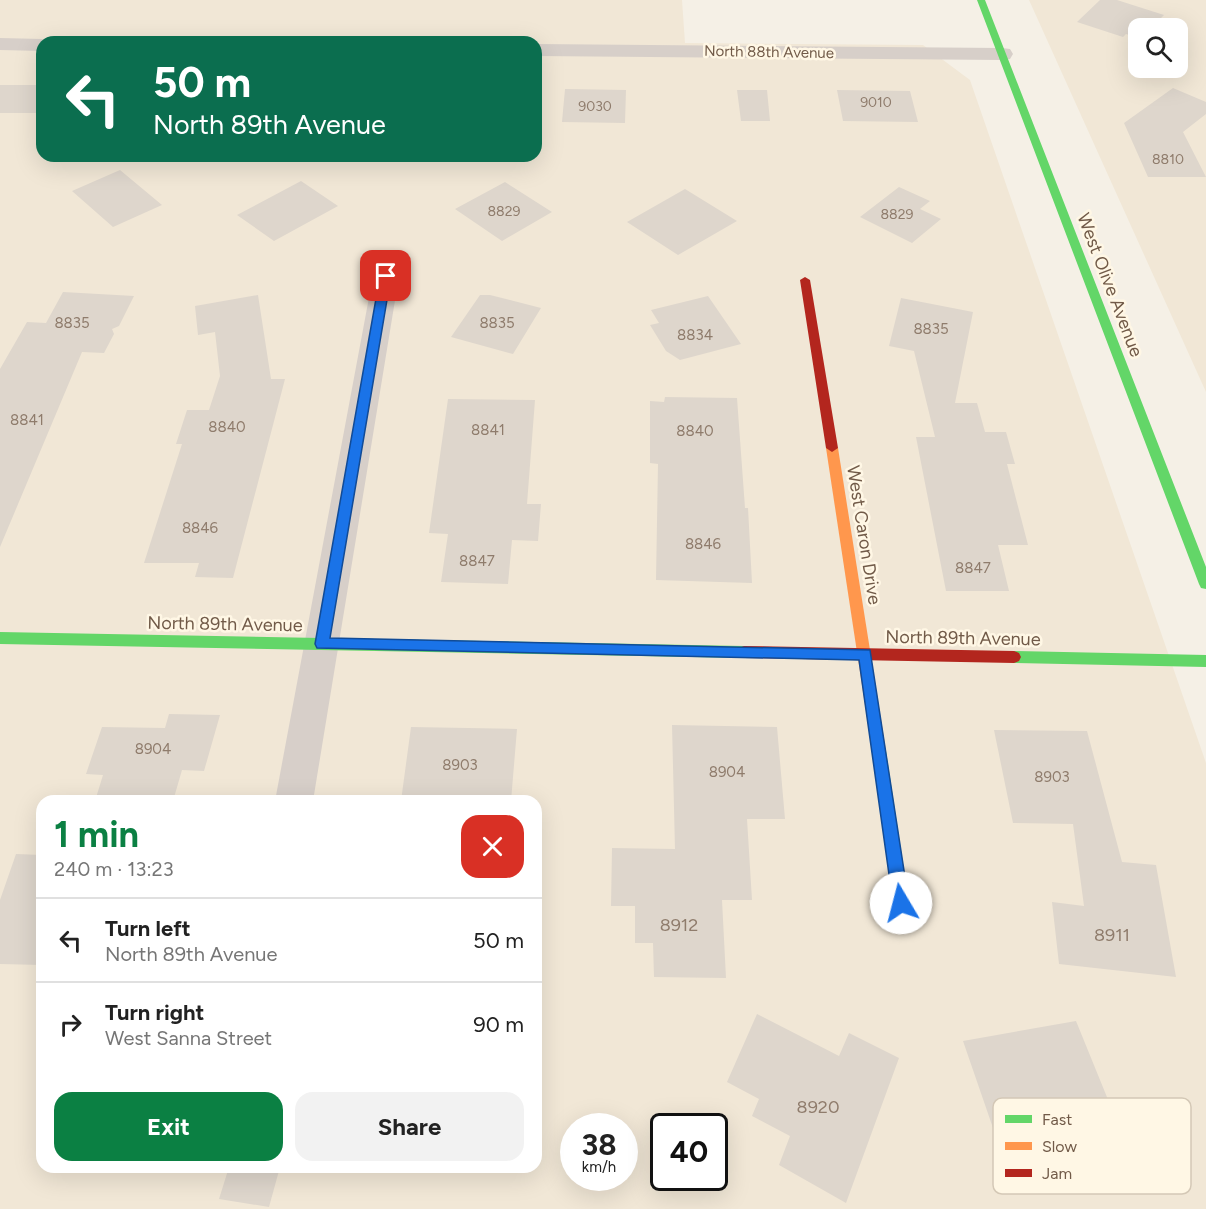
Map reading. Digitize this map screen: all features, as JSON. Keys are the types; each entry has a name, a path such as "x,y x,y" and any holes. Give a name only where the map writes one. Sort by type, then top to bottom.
{"street":[{"name":"West Olive Avenue","path":"981,0 1206,584"},
{"path":"0,44 36,45"},
{"name":"North 88th Avenue","path":"542,50 1002,54"},
{"path":"295,795 386,276"},
{"name":"West Caron Drive","path":"805,280 865,654 901,903"},
{"name":"North 89th Avenue","path":"0,638 1206,661"}],"shaded area":[{"path":"0,0 682,0 685,43 923,45 970,80 1206,763 1206,1209 0,1209"},
{"path":"1029,0 1206,0 1206,392"}],"building":[{"path":"1100,0 1117,0 1164,15 1161,18 1128,18 1128,35 1123,37 1077,22"},
{"path":"0,85 36,85 36,113 0,113"},
{"path":"1173,88 1206,102 1206,114 1183,132 1206,177 1148,177 1124,123"},
{"path":"565,89 626,90 625,123 562,122"},
{"path":"737,90 767,90 770,121 741,121"},
{"path":"837,90 910,91 918,122 843,121"},
{"path":"120,170 162,205 113,227 72,191"},
{"path":"301,181 338,206 274,241 237,215"},
{"path":"505,182 552,212 502,241 455,209"},
{"path":"899,187 930,201 920,209 941,219 912,243 860,217"},
{"path":"685,189 737,221 678,255 627,222"},
{"path":"63,292 134,296 119,326 112,329 114,334 104,353 82,352 0,547 0,369 27,322 46,323"},
{"path":"258,295 271,379 285,379 233,578 195,577 199,563 144,563 182,444 176,444 187,410 209,410 220,376 215,332 198,335 195,306"},
{"path":"480,295 490,295 541,308 513,354 451,337"},
{"path":"708,296 741,344 680,360 666,351 650,325 659,323 651,310"},
{"path":"901,298 973,312 955,403 977,403 985,432 1006,432 1015,464 1007,464 1028,545 998,545 1009,591 946,591 916,437 935,437 914,351 889,346"},
{"path":"665,397 737,398 745,508 748,508 752,583 656,580 658,464 650,463 650,401 664,402"},
{"path":"448,399 535,400 527,504 541,504 538,541 512,540 508,584 441,582 448,534 429,533"},
{"path":"169,714 220,715 204,771 182,770 175,795 97,795 103,775 86,774 102,727 165,728"},
{"path":"672,725 777,727 785,819 747,819 752,900 722,900 726,978 654,977 653,943 635,943 635,906 611,906 612,848 675,849"},
{"path":"411,727 517,729 512,795 402,795"},
{"path":"994,730 1087,731 1122,862 1156,865 1176,977 1059,964 1052,902 1084,906 1073,824 1013,823"},
{"path":"16,854 36,855 36,965 0,964 0,900"},
{"path":"757,1014 839,1056 849,1033 899,1058 846,1203 779,1165 790,1136 752,1116 759,1099 727,1082"},
{"path":"1076,1021 1107,1098 993,1098 993,1128 963,1041"},
{"path":"227,1173 278,1173 269,1207 219,1199"}],"traffic: fast":[{"path":"981,0 1206,584"},
{"path":"0,638 744,652"},
{"path":"1014,657 1206,661"},
{"path":"879,751 901,903"}],"traffic: slow":[{"path":"832,448 879,751"}],"traffic: jam":[{"path":"805,280 832,448"},
{"path":"744,652 1014,657"}],"route":[{"path":"386,276 322,644 865,654 901,903"}]}
